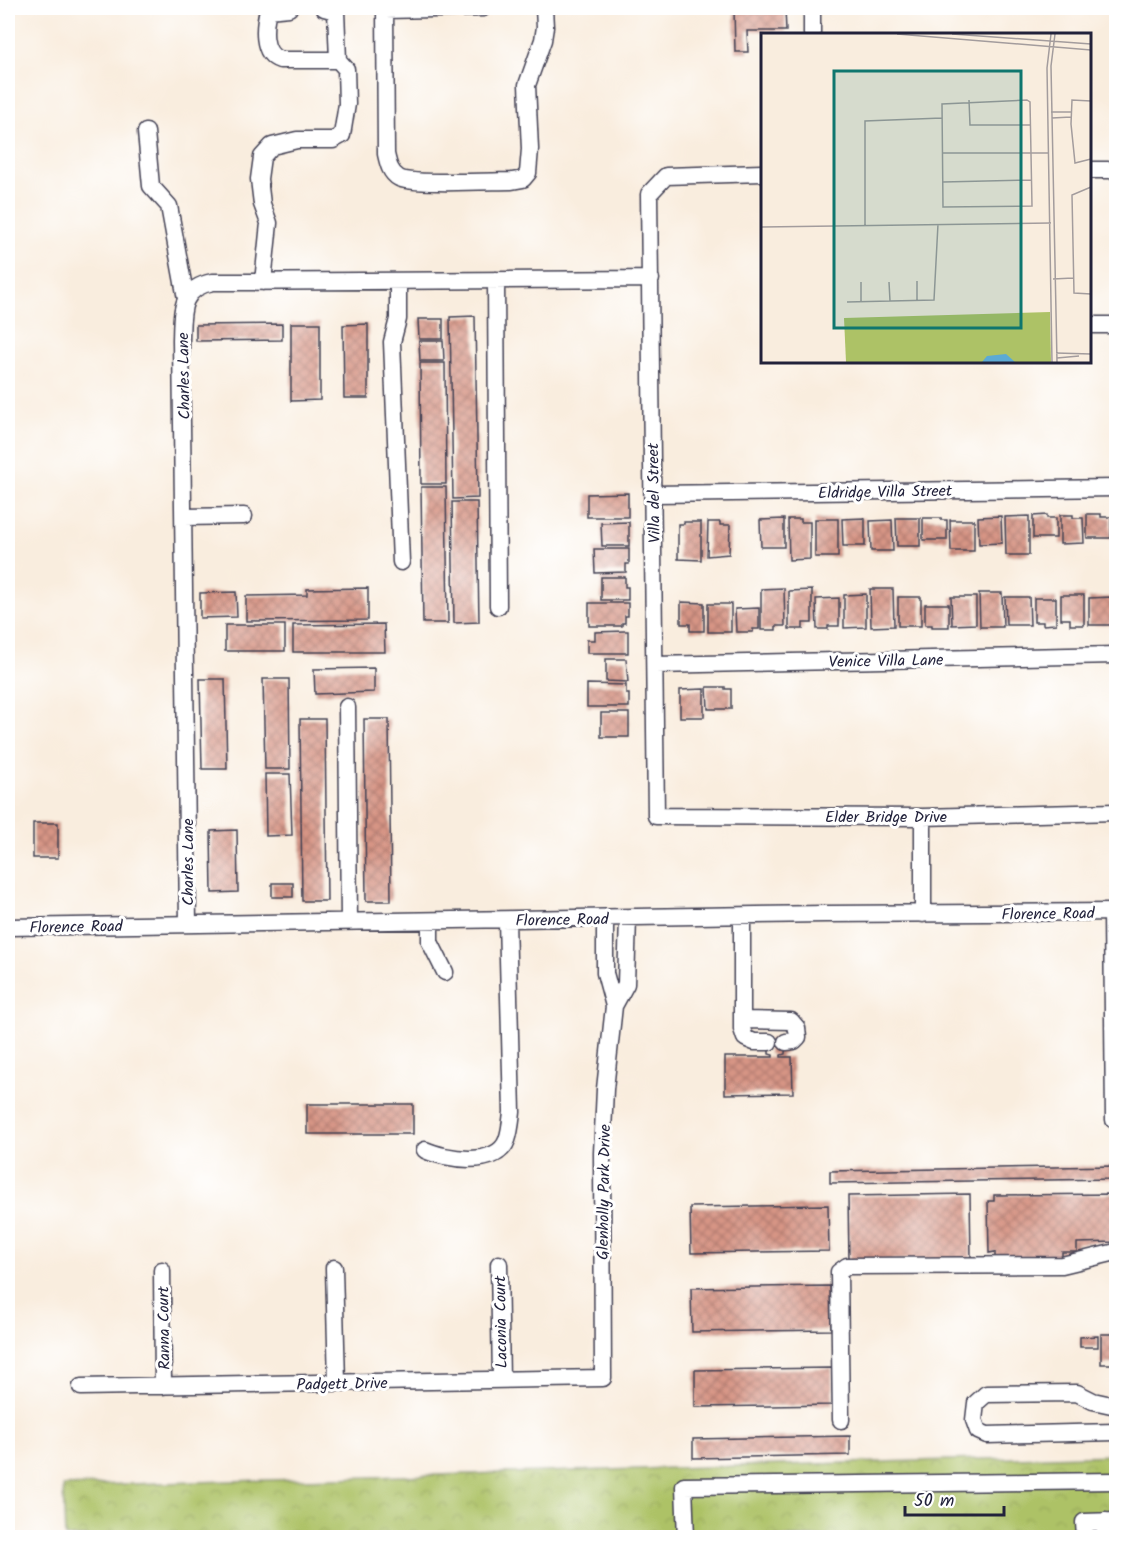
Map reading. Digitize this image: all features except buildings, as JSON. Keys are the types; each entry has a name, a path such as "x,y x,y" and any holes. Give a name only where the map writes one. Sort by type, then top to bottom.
{"street":[{"path":"289,8 268,10 267,50 272,57 280,60 338,60"},
{"path":"263,282 269,223 262,204 259,179 262,157 272,146 297,140 333,141 342,135 348,104 346,69 338,60 336,11 324,8"},
{"path":"483,8 385,9 386,154 391,170 400,178 418,181 512,181 523,178 528,173 530,149 527,85 543,40 544,8"},
{"path":"812,8 812,33"},
{"name":"Charles Lane","path":"146,132 151,186 169,206 186,299 181,340 188,924"},
{"path":"1091,170 1116,170"},
{"name":"Villa del Street","path":"656,816 649,194 666,176 761,173"},
{"path":"186,299 192,290 202,284 651,279"},
{"path":"496,280 498,606"},
{"path":"398,281 398,319 392,342 402,562"},
{"path":"1091,325 1116,325"},
{"name":"Eldridge Villa Street","path":"653,494 1116,488"},
{"path":"184,517 244,516"},
{"name":"Venice Villa Lane","path":"655,665 1116,655"},
{"path":"346,707 349,922"},
{"name":"Elder Bridge Drive","path":"656,816 923,817 1116,812"},
{"path":"923,817 923,914"},
{"path":"1114,912 1114,1119"},
{"name":"Florence Road","path":"8,925 1114,912"},
{"path":"742,916 742,1020 742,1029 745,1038 754,1042 777,1042 794,1041 798,1037 797,1028 791,1021 742,1020"},
{"name":"Glenholly Park Drive","path":"603,1378 602,1153 605,1089 614,1006 605,973 605,918"},
{"name":"Glenholly Park Drive","path":"614,1006 626,984 628,918"},
{"path":"425,1150 442,1157 473,1160 494,1154 507,1142 512,1112 507,920"},
{"path":"430,921 430,942 445,972"},
{"path":"841,1420 839,1272 847,1266 1062,1264 1116,1252"},
{"name":"Laconia Court","path":"499,1264 501,1380"},
{"path":"334,1268 337,1383"},
{"name":"Ranna Court","path":"162,1270 163,1386"},
{"name":"Padgett Drive","path":"81,1387 603,1378"},
{"path":"1116,1406 1092,1401 1077,1394 986,1394 976,1403 974,1420 978,1431 987,1435 1116,1432"},
{"path":"686,1538 684,1486 1116,1481"},
{"path":"1084,1538 1084,1522 1109,1526"}],"green space":[{"path":"1116,1455 1116,1537 65,1537 63,1486"}]}
